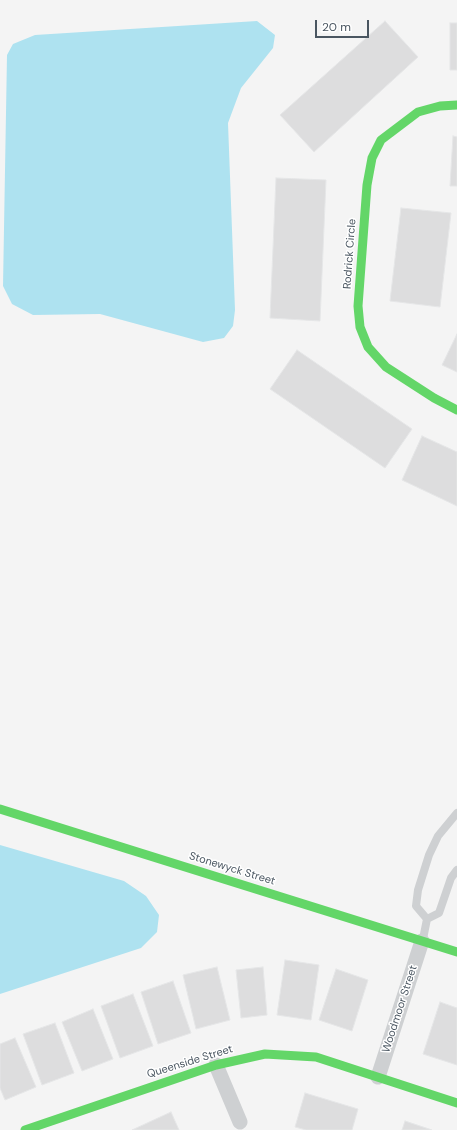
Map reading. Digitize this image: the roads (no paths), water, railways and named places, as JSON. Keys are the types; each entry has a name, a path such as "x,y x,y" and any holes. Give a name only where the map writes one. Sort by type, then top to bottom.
{"street":[{"name":"Rodrick Circle","path":"457,105 440,106 418,112 381,140 372,158 367,185 358,306 360,326 368,347 386,367 434,398 457,410"},
{"name":"Stonewyck Street","path":"0,809 457,952"},
{"name":"Woodmoor Street","path":"378,1077 422,941"},
{"name":"Queenside Street","path":"25,1130 216,1065 265,1054 316,1057 457,1103"},
{"path":"216,1065 240,1122"}],"lane":[{"path":"427,919 416,906 418,890 429,855 438,836 457,813"},
{"path":"427,919 439,914 451,878 457,870"},
{"path":"422,941 427,919"}],"water":[{"path":"257,21 275,35 273,48 241,88 228,123 235,310 233,326 224,338 203,342 100,314 33,315 12,304 3,286 7,55 13,44 35,35"},
{"path":"0,845 124,881 146,896 159,915 157,932 141,948 0,994"}]}
